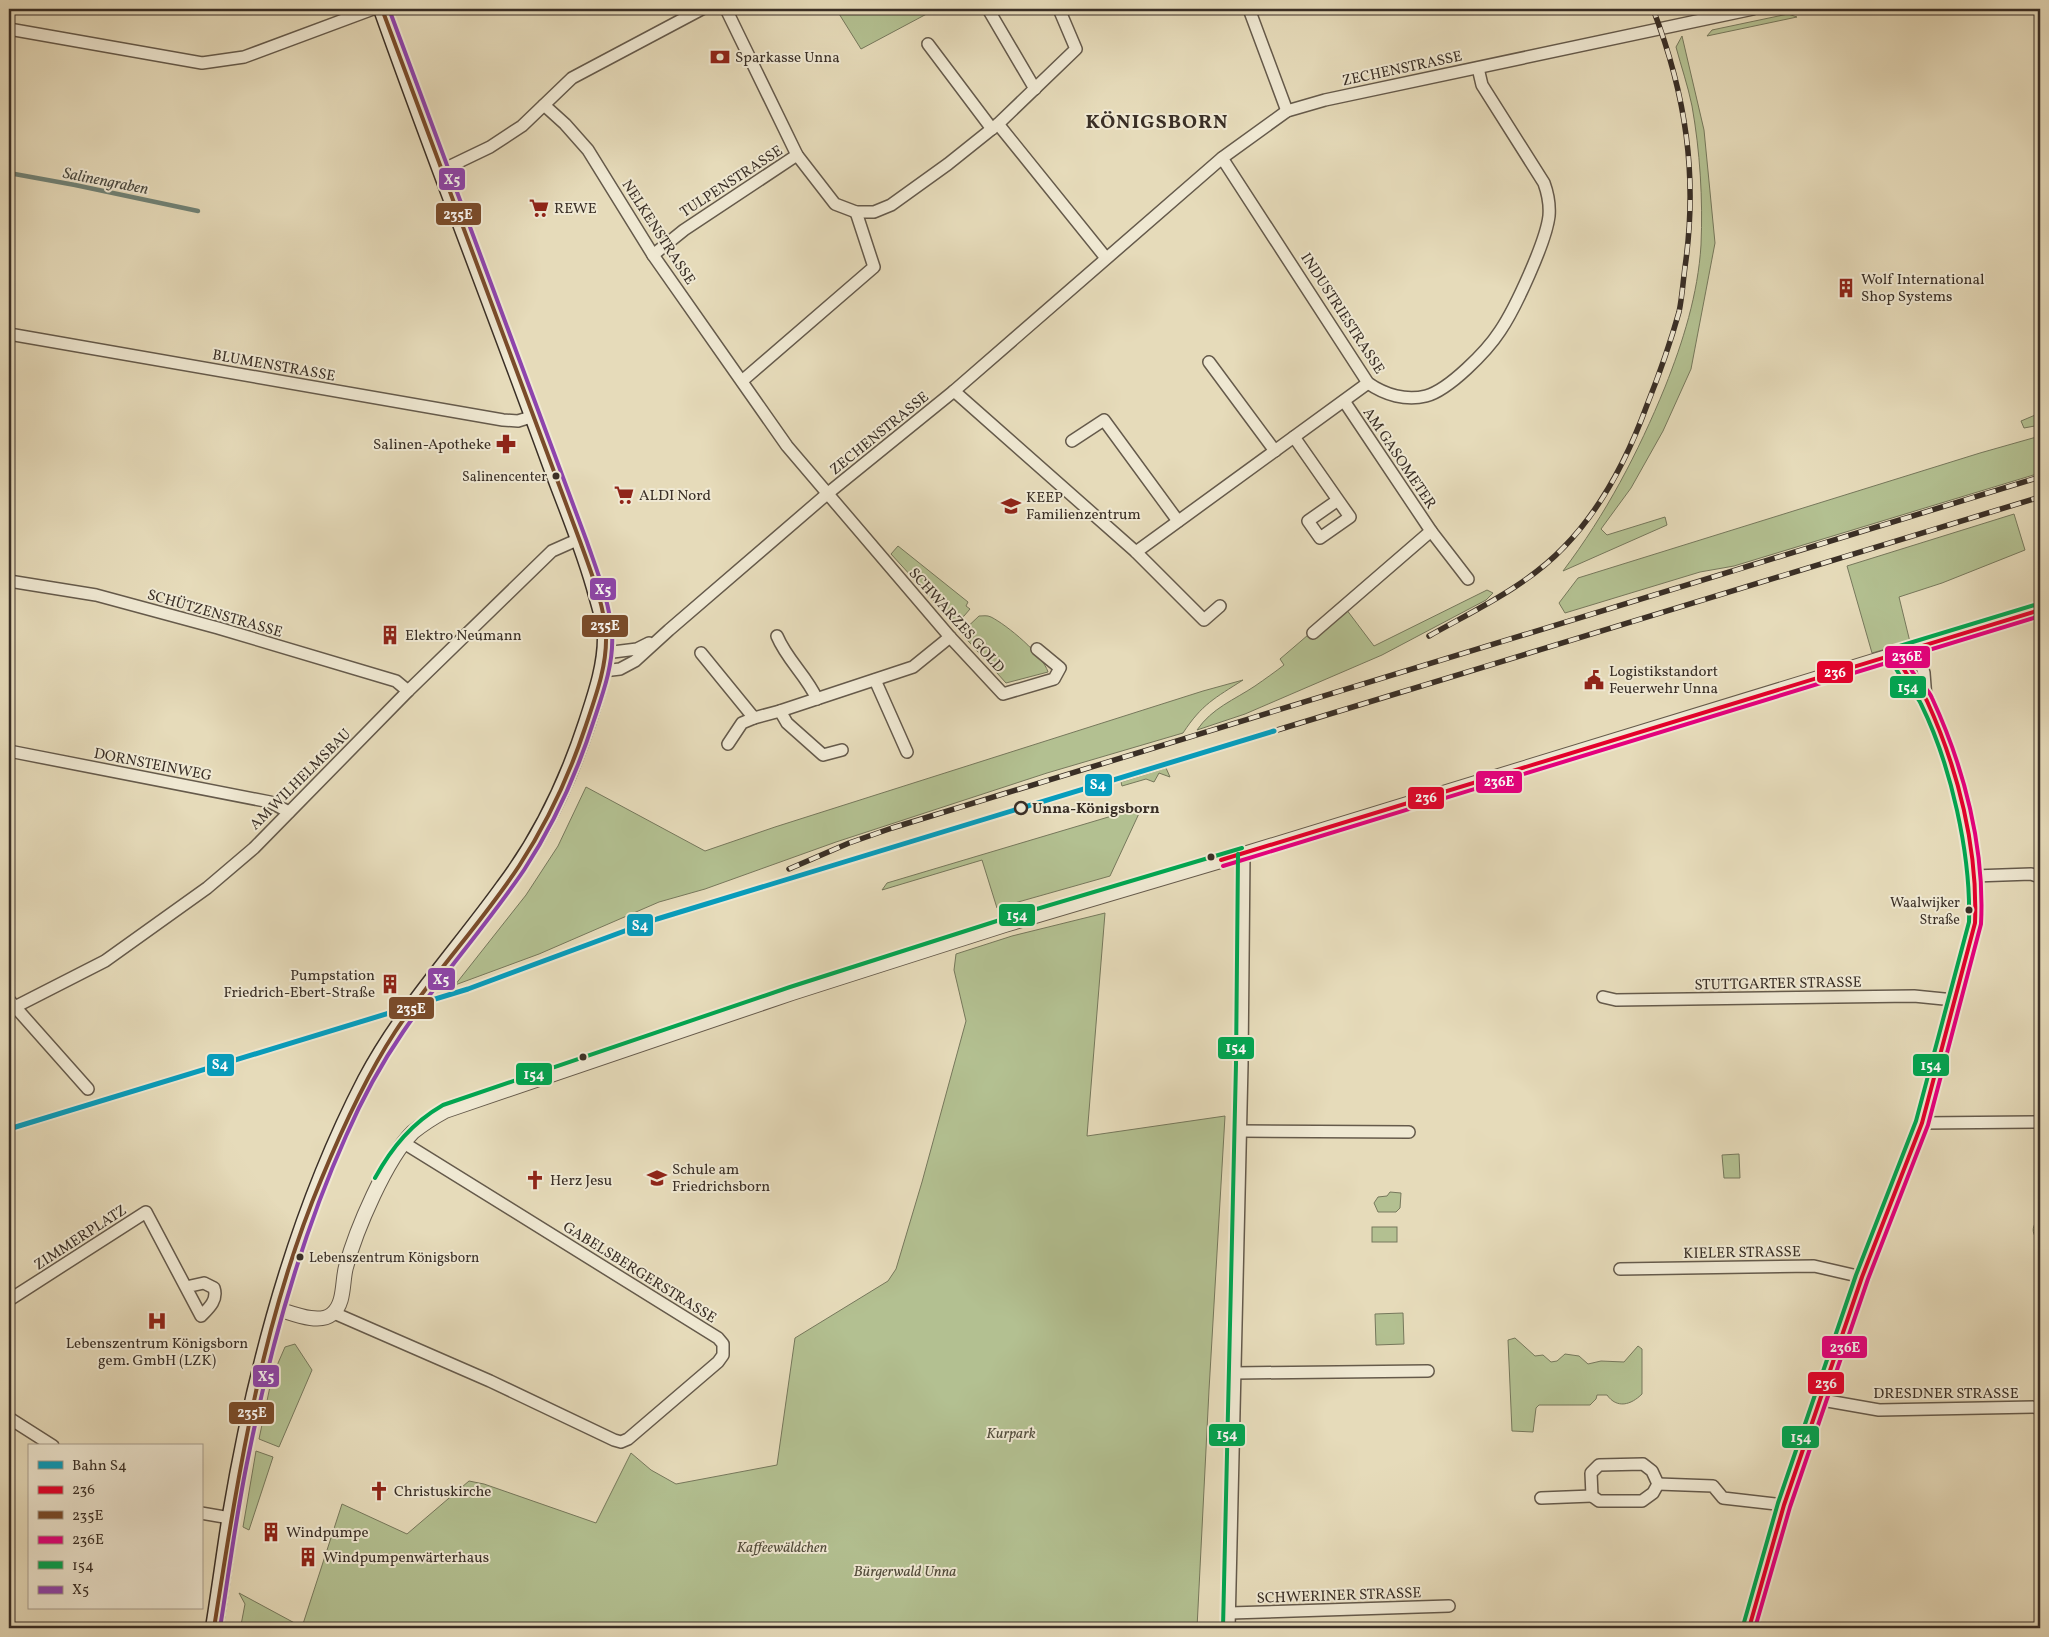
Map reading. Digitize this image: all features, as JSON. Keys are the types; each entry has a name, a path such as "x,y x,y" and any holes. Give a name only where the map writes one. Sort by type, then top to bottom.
{"main road":[{"path":"214,1628 230,1518 254,1395 295,1253 323,1174 367,1079 388,1041 521,863 549,815 583,737 603,671 605,652 604,620 579,539 440,171 382,9"}],"street":[{"path":"9,28 202,62 244,58 373,9"},
{"path":"440,171 498,142 522,126 572,78 702,9"},
{"path":"726,9 797,155"},
{"path":"988,9 1035,89"},
{"name":"TULPENSTRASSE","path":"653,255 684,230 797,155 835,204 856,212 874,212 891,206 995,126 1076,49 1058,9"},
{"path":"1249,9 1287,112"},
{"name":"ZECHENSTRASSE","path":"603,671 620,669 635,662 669,630 826,494 954,391 1222,158 1287,112 1325,100 1478,68 1703,14 1753,9"},
{"path":"928,44 1106,258"},
{"name":"INDUSTRIESTRASSE","path":"1222,158 1368,383 1379,390 1391,394 1415,398 1428,396 1440,390 1459,375 1480,356 1500,331 1527,279 1549,217 1549,196 1544,183 1482,85 1478,68"},
{"name":"NELKENSTRASSE","path":"544,105 565,124 588,150 653,255 788,446 826,494"},
{"path":"742,381 874,267 856,212"},
{"name":"BLUMENSTRASSE","path":"9,334 503,420 518,421 534,416"},
{"path":"1209,362 1275,451"},
{"name":"AM GASOMETER","path":"1136,552 1368,383"},
{"path":"954,391 1136,552 1204,620 1220,606"},
{"name":"AM GASOMETER","path":"1344,401 1431,531 1468,579"},
{"path":"1072,441 1104,420 1178,521"},
{"path":"1294,437 1338,500"},
{"name":"SCHWARZES GOLD","path":"826,494 950,637 1003,694 1054,679 1060,668 1037,649"},
{"name":"AM GASOMETER","path":"1313,633 1431,531"},
{"name":"AM WILHELMSBAU","path":"11,1006 105,961 207,888 289,812 408,691 552,551 579,539"},
{"name":"SCHÜTZENSTRASSE","path":"9,581 96,595 218,628 396,681 408,691"},
{"path":"278,1309 310,1317 326,1318 334,1313 339,1302 350,1252 381,1181 394,1157 404,1143 430,1119 445,1111 792,993 1005,925 1244,854 2040,610"},
{"name":"ZECHENSTRASSE","path":"605,652 637,649 669,630"},
{"path":"777,636 783,651 810,683 817,699"},
{"path":"728,744 742,723 913,667 950,637"},
{"path":"1749,1628 1784,1505 1822,1400 1862,1277 1922,1122 1946,1041 1954,1000 1974,929 1976,896 1974,876 1961,802 1948,756 1926,699 1924,673 1916,648"},
{"path":"701,652 754,718"},
{"path":"1895,654 1910,681 1926,699"},
{"path":"876,680 906,752"},
{"path":"780,711 788,723 823,754 842,750"},
{"name":"DORNSTEINWEG","path":"9,751 270,802 289,812"},
{"path":"1229,1628 1241,1132 1244,854"},
{"path":"1974,876 2031,874 2040,877"},
{"name":"STUTTGARTER STRASSE","path":"1603,997 1616,1000 1914,996 1954,1000"},
{"path":"11,1006 88,1089"},
{"path":"1922,1122 2040,1122"},
{"path":"1241,1132 1409,1132"},
{"name":"GABELSBERGERSTRASSE","path":"334,1313 490,1381 621,1442 634,1434 718,1362 723,1355 723,1344 718,1338 404,1143"},
{"name":"ZIMMERPLATZ","path":"9,1300 146,1212 186,1287"},
{"name":"KIELER STRASSE","path":"1620,1269 1814,1266 1862,1277"},
{"path":"1235,1373 1428,1371"},
{"name":"DRESDNER STRASSE","path":"1822,1400 1879,1410 2040,1407"},
{"path":"9,1418 50,1444"},
{"path":"1592,1496 1591,1473 1599,1465 1643,1464 1652,1471 1658,1484"},
{"path":"1658,1484 1713,1486 1723,1498 1784,1505"},
{"path":"1541,1498 1592,1496 1599,1501 1642,1502 1653,1493 1658,1484"},
{"path":"202,1513 230,1518"},
{"name":"SCHWERINER STRASSE","path":"1230,1613 1449,1606"}],"green space":[{"path":"836,9 936,9 861,49"},
{"path":"1788,14 1797,17 1707,36 1712,30"},
{"path":"1682,36 1704,130 1715,243 1691,369 1663,431 1631,488 1601,529 1607,535 1665,517 1667,525 1563,571 1607,505 1644,436 1672,370 1693,300 1701,245 1701,193 1699,158 1692,106 1676,47"},
{"path":"2040,413 2040,425 2024,428 2021,421"},
{"path":"2040,436 2040,473 1734,566 1700,572 1565,613 1559,603 1578,578"},
{"path":"2014,514 2025,550 1942,583 1899,597 1910,642 1872,653 1847,566"},
{"path":"898,546 968,602 966,606 970,609 964,616 954,623 891,554"},
{"path":"1487,590 1493,593 1486,600 1382,655 1245,714 1197,730 1216,710 1255,686 1284,665 1280,659 1343,605 1374,646"},
{"path":"979,616 991,617 1015,633 1039,657 1048,672 1006,683 961,633"},
{"path":"1243,680 1203,708 1183,733 1047,773 836,842 705,889 659,902 539,954 455,985 526,895 558,846 586,787 705,851 775,827"},
{"path":"1166,768 1170,777 1159,773 1154,782 1146,779 1122,786 1121,782"},
{"path":"1142,807 1110,876 997,908 982,860 882,890 887,883"},
{"name":"Kurpark","path":"1105,913 1087,1136 1225,1116 1197,1628 248,1628 241,1625 245,1604 239,1593 302,1627 342,1504 407,1534 469,1481 484,1484 596,1523 631,1453 651,1470 676,1484 777,1465 795,1338 888,1281 896,1269 966,1021 954,970 956,954 1012,936"},
{"path":"1739,1154 1740,1178 1724,1178 1722,1155"},
{"path":"1390,1192 1401,1193 1400,1208 1396,1212 1378,1212 1374,1203 1378,1197 1387,1196"},
{"path":"2040,1218 2040,1242 2033,1230"},
{"path":"1372,1227 1397,1227 1397,1242 1372,1242"},
{"path":"1403,1313 1404,1344 1376,1345 1375,1314"},
{"path":"1515,1338 1535,1356 1543,1355 1551,1362 1557,1361 1565,1354 1579,1356 1588,1364 1601,1361 1624,1362 1638,1346 1642,1349 1642,1394 1633,1401 1624,1404 1615,1402 1607,1395 1597,1395 1590,1405 1539,1405 1536,1408 1533,1432 1512,1431 1508,1340"},
{"path":"295,1344 312,1370 279,1447 259,1439 272,1377 285,1347"},
{"path":"256,1451 273,1457 249,1530 243,1527"}],"waterway":[{"name":"Salinengraben","path":"9,173 198,211"}],"railway":[{"path":"1429,636 1482,607 1534,574 1578,532 1613,481 1623,462 1632,444 1660,371 1680,307 1689,233 1690,200 1689,168 1681,104 1674,73 1653,9"},
{"path":"789,869 849,843 892,828 2040,477"},
{"path":"1274,731 2040,497"}],"rail line":[{"name":"S4","path":"9,1129 468,989 657,919 1274,731"}],"transit line":[{"name":"235E","path":"214,1628 232,1514 267,1345 282,1289 300,1234 321,1180 355,1104 384,1049 425,990 519,866 548,816 572,764 600,682 605,659 606,636 603,613 589,566 382,9"},
{"name":"X5","path":"220,1628 236,1522 266,1376 288,1294 329,1175 359,1109 395,1044 509,891 545,835 572,779 587,740 610,667 612,645 611,622 599,576 389,9"},
{"name":"154","path":"1743,1626 1778,1503 1856,1275 1916,1121 1969,922 1967,868 1963,839 1950,782 1932,728 1921,704 1902,679 1889,657 1889,652 1893,648 2038,604"},
{"name":"236","path":"1221,860 2040,610"},
{"name":"236E","path":"1223,866 2040,616"},
{"name":"236E","path":"1755,1628 1790,1507 1868,1279 1928,1125 1981,924 1980,866 1976,837 1963,780 1931,695 1918,680 1900,651"},
{"name":"236","path":"1749,1628 1784,1505 1862,1277 1922,1123 1975,923 1973,866 1964,809 1957,781 1927,701 1895,654"},
{"name":"154","path":"375,1178 388,1156 412,1128 443,1105 790,987 1003,919 1242,848"},
{"name":"154","path":"1223,1628 1236,1064 1238,854"}],"place":[{"name":"Sparkasse Unna","path":"720,57"},
{"name":"REWE","path":"539,208"},
{"name":"Wolf International Shop Systems","path":"1846,288"},
{"name":"Salinen-Apotheke","path":"506,444"},
{"name":"Salinencenter","path":"556,476"},
{"name":"ALDI Nord","path":"624,495"},
{"name":"KEEP Familienzentrum","path":"1011,506"},
{"name":"Elektro Neumann","path":"390,635"},
{"name":"Logistikstandort Feuerwehr Unna","path":"1594,680"},
{"name":"Unna-Königsborn","path":"1021,808"},
{"name":"Waalwijker Straße","path":"1969,910"},
{"name":"Pumpstation Friedrich-Ebert-Straße","path":"390,984"},
{"name":"Schule am Friedrichsborn","path":"657,1178"},
{"name":"Herz Jesu","path":"535,1180"},
{"name":"Lebenszentrum Königsborn","path":"300,1257"},
{"name":"Lebenszentrum Königsborn gem. GmbH (LZK)","path":"157,1321"},
{"name":"Christuskirche","path":"379,1491"},
{"name":"Windpumpe","path":"271,1532"},
{"name":"Windpumpenwärterhaus","path":"308,1557"}],"district":[{"name":"KÖNIGSBORN","path":"1157,121"}],"park label":[{"name":"Kaffeewäldchen","path":"782,1547"},
{"name":"Bürgerwald Unna","path":"905,1571"}]}
